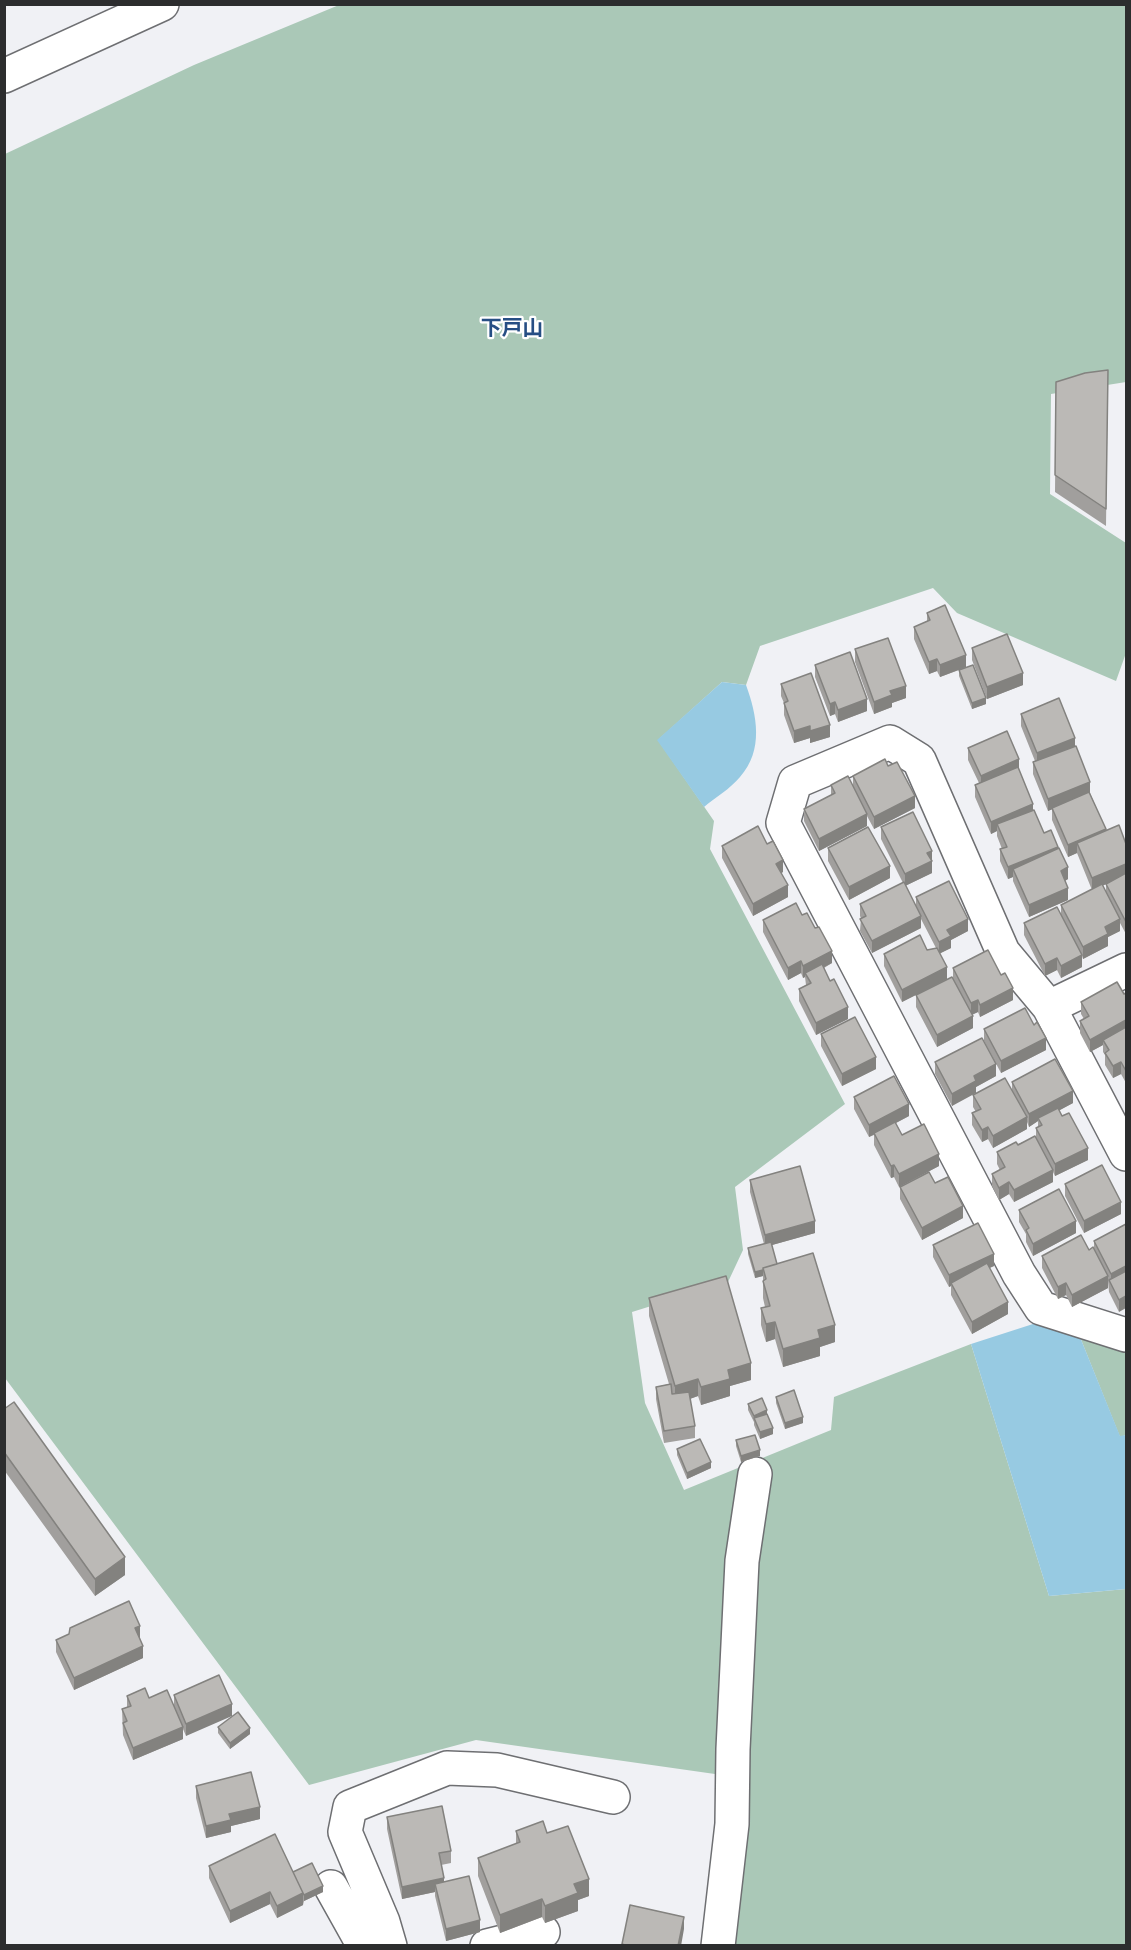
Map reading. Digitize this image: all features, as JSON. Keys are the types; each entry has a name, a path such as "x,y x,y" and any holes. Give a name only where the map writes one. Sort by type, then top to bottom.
{"street":[{"path":"4,76 162,4"},
{"path":"1126,1154 1049,1007 1003,952 919,760 890,742 795,782 783,823 1018,1274 1041,1308 1126,1335"},
{"path":"1049,1007 1126,970"},
{"path":"718,1946 732,1824 742,1561 755,1474"},
{"path":"390,1946 383,1922 345,1832 350,1807 447,1768 498,1770 613,1797"},
{"path":"331,1887 364,1946"},
{"path":"487,1946 543,1932"}],"green space":[{"path":"339,5 1126,5 1126,382 1051,394 1050,494 1126,543 1126,653 1116,681 957,613 933,588 760,646 746,685 722,682 658,740 714,821 710,849 845,1104 735,1187 743,1250 728,1282 632,1312 645,1403 684,1490 831,1430 834,1397 971,1344 1049,1596 1126,1589 1126,1945 728,1945 743,1778 476,1740 309,1785 5,1378 5,154 194,65"},
{"path":"1080,1337 1126,1347 1126,1435 1120,1437"}],"water":[{"path":"722,682 746,685 755,720 755,744 748,767 740,777 704,807 657,740"},
{"path":"1033,1324 1080,1337 1120,1436 1126,1435 1126,1589 1049,1596 971,1344"}],"building":[{"path":"1108,370 1106,509 1055,475 1056,382 1085,373"},
{"path":"945,605 966,655 940,665 937,659 929,662 914,627 930,620 927,613"},
{"path":"1007,634 1023,673 987,687 972,648"},
{"path":"888,638 906,686 890,691 892,695 874,702 855,649"},
{"path":"850,652 867,699 838,710 835,702 830,704 815,665"},
{"path":"973,665 986,698 972,703 959,670"},
{"path":"811,673 830,725 810,731 810,726 794,731 784,703 788,701 781,684"},
{"path":"1059,698 1075,738 1037,753 1021,714"},
{"path":"1007,731 1019,759 981,776 968,748"},
{"path":"1076,746 1090,782 1048,799 1033,762"},
{"path":"885,759 888,766 897,762 915,796 874,817 853,776"},
{"path":"1018,767 1033,804 991,822 975,785"},
{"path":"848,776 867,814 819,839 804,809 835,793 831,785"},
{"path":"1089,792 1106,829 1068,845 1052,808"},
{"path":"1034,810 1044,833 1051,830 1058,847 1008,867 1000,849 1007,847 997,824"},
{"path":"913,812 932,851 927,853 932,861 905,874 881,827"},
{"path":"1119,825 1126,844 1126,864 1092,878 1077,843"},
{"path":"758,826 767,844 773,841 783,860 776,864 788,885 753,904 722,846"},
{"path":"868,827 890,866 849,887 828,848"},
{"path":"1059,848 1068,867 1061,871 1068,888 1029,905 1013,869"},
{"path":"1126,873 1126,922 1106,884"},
{"path":"949,881 968,919 947,930 951,936 939,942 916,897"},
{"path":"904,882 921,916 872,941 860,919 866,916 860,904"},
{"path":"1102,884 1120,919 1105,927 1108,934 1083,947 1061,905"},
{"path":"796,903 802,915 807,913 815,928 819,927 832,951 803,966 801,961 788,968 763,920"},
{"path":"1057,907 1082,955 1061,966 1057,958 1045,964 1024,923"},
{"path":"920,935 927,950 937,948 947,967 902,990 884,954"},
{"path":"988,950 1001,975 1005,973 1013,988 980,1005 978,1000 971,1003 953,968"},
{"path":"822,964 830,981 834,979 848,1007 816,1023 799,989 811,983 805,973"},
{"path":"952,977 973,1016 937,1035 916,995"},
{"path":"1117,982 1124,994 1126,993 1126,1020 1090,1040 1080,1021 1089,1016 1081,1002"},
{"path":"1025,1008 1034,1025 1037,1022 1046,1038 1001,1061 984,1029"},
{"path":"855,1017 876,1057 842,1074 821,1034"},
{"path":"1126,1027 1126,1071 1121,1062 1113,1066 1105,1053 1109,1050 1103,1040"},
{"path":"982,1038 996,1064 974,1076 976,1081 952,1094 935,1062"},
{"path":"1055,1059 1073,1091 1029,1114 1012,1082"},
{"path":"894,1076 909,1104 869,1125 854,1097"},
{"path":"1005,1078 1027,1117 993,1136 988,1127 982,1130 972,1113 981,1109 973,1095"},
{"path":"1058,1108 1062,1116 1069,1113 1088,1148 1055,1164 1036,1128 1042,1125 1038,1118"},
{"path":"895,1122 902,1135 924,1124 939,1154 899,1174 894,1165 891,1166 874,1133"},
{"path":"1035,1136 1053,1170 1014,1190 1009,1182 999,1188 992,1174 1005,1167 997,1152 1016,1142 1018,1145"},
{"path":"1102,1165 1121,1202 1084,1221 1065,1184"},
{"path":"800,1166 815,1221 765,1235 750,1180"},
{"path":"929,1172 935,1183 948,1177 963,1206 922,1228 900,1187"},
{"path":"1059,1189 1076,1221 1033,1244 1026,1230 1029,1228 1019,1210"},
{"path":"978,1223 994,1254 949,1275 933,1245"},
{"path":"1126,1224 1126,1266 1111,1274 1094,1241"},
{"path":"1081,1235 1089,1250 1093,1247 1108,1276 1072,1295 1066,1283 1058,1287 1042,1256"},
{"path":"771,1242 777,1264 755,1272 748,1248"},
{"path":"813,1253 835,1325 818,1330 820,1338 783,1349 775,1322 766,1324 761,1308 770,1306 763,1281 766,1279 763,1268"},
{"path":"987,1263 1008,1302 972,1322 951,1283"},
{"path":"1126,1271 1126,1296 1119,1300 1109,1280"},
{"path":"726,1276 751,1363 728,1370 730,1379 701,1387 698,1379 675,1386 649,1298"},
{"path":"671,1384 672,1394 689,1392 695,1426 664,1431 656,1387"},
{"path":"794,1390 803,1417 785,1423 776,1397"},
{"path":"762,1398 767,1410 754,1416 748,1404"},
{"path":"14,1402 125,1557 95,1579 4,1452 4,1409"},
{"path":"767,1414 773,1428 760,1432 754,1418"},
{"path":"755,1435 760,1450 741,1456 736,1440"},
{"path":"700,1439 711,1462 687,1473 677,1449"},
{"path":"129,1601 140,1626 135,1628 143,1646 74,1678 56,1640 69,1634 70,1628"},
{"path":"219,1675 232,1704 186,1724 174,1695"},
{"path":"145,1688 149,1698 167,1690 183,1727 133,1748 123,1723 127,1721 122,1709 131,1706 127,1696"},
{"path":"238,1712 250,1728 230,1743 218,1727"},
{"path":"251,1772 260,1807 229,1814 231,1820 206,1826 196,1786"},
{"path":"442,1806 451,1851 439,1853 444,1878 402,1887 387,1817"},
{"path":"543,1821 547,1833 568,1826 589,1879 574,1884 578,1893 545,1906 542,1899 500,1915 478,1858 520,1842 516,1831"},
{"path":"275,1834 303,1893 277,1906 270,1892 230,1911 209,1866"},
{"path":"312,1863 323,1886 304,1895 293,1872"},
{"path":"469,1876 480,1920 446,1929 435,1884"},
{"path":"630,1905 684,1917 678,1946 622,1944"}],"district":[{"name":"下戸山","path":"512,330"}]}
